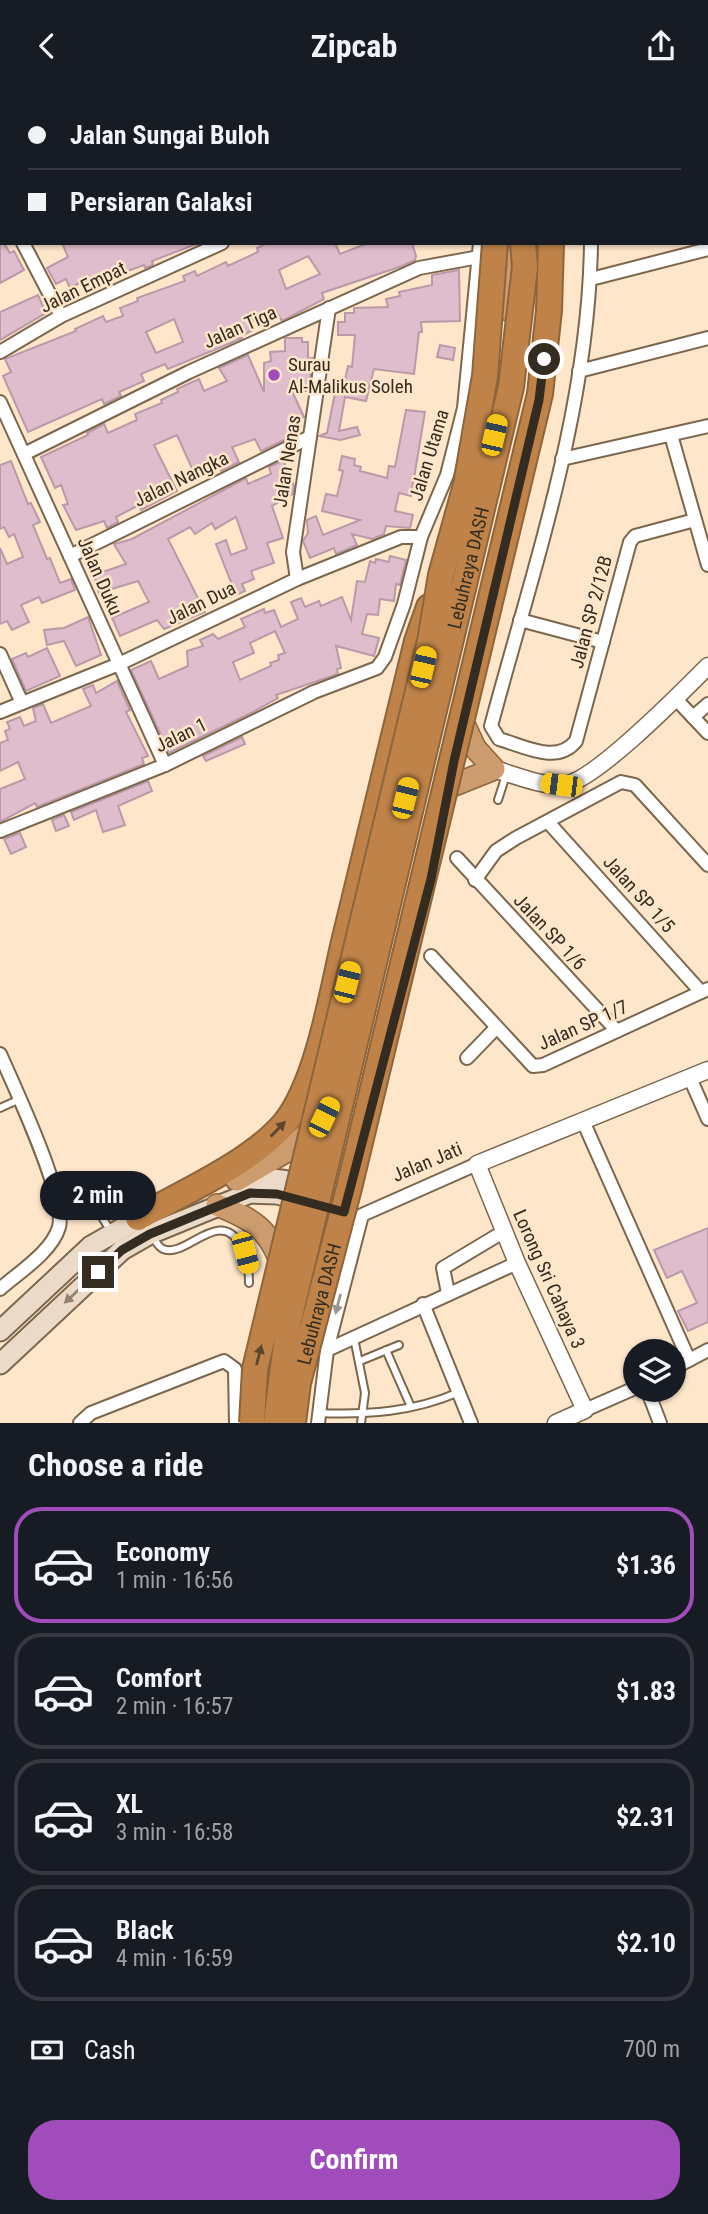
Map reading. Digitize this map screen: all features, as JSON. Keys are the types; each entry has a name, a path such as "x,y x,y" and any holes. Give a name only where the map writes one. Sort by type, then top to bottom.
{"highway":[{"path":"274,1423 286,1329 332,1100 498,415 511,302 511,245"},
{"name":"Lebuhraya DASH","path":"274,1423 289,1320 511,387 524,267 523,245"},
{"path":"313,1420 313,1342 351,1208 431,879 463,722 539,400 546,339 550,245"},
{"name":"Lebuhraya DASH","path":"293,1423 298,1384 352,1175 540,394 550,310 550,245"},
{"path":"514,499 554,389 565,267 564,245"},
{"path":"144,1226 275,1134 298,1104 309,1079 417,641 441,575 466,485 485,376 487,250"},
{"path":"252,1423 255,1369 426,655 441,575"},
{"path":"430,698 433,707 442,712 452,713 459,709 476,670"},
{"path":"463,722 475,748 501,771"},
{"path":"449,787 476,773 501,771"},
{"path":"405,798 421,782 435,786 444,814"},
{"path":"237,1179 304,1137 324,1117 332,1100"},
{"path":"217,1205 258,1225 277,1250 284,1269 286,1329"}],"main road":[{"path":"0,1364 122,1250 144,1226 237,1179 259,1177 351,1208"},
{"path":"0,1331 85,1251 111,1232 144,1226 262,1192 311,1195"},
{"path":"111,1232 122,1250"}],"street":[{"path":"24,245 61,316"},
{"name":"Jalan Empat","path":"0,352 61,316 218,245"},
{"path":"591,245 591,279 579,371 562,459 520,620 603,642"},
{"path":"591,279 708,249"},
{"name":"Jalan Tiga","path":"24,454 189,372 419,268 487,250"},
{"name":"Jalan Utama","path":"377,668 385,657 404,604 421,537 447,475 464,408 487,250"},
{"name":"Jalan Nenas","path":"297,579 292,552 329,308"},
{"path":"579,371 708,338"},
{"name":"Jalan Duku","path":"0,402 165,765"},
{"path":"562,459 708,426"},
{"path":"671,435 708,565"},
{"name":"Jalan Nangka","path":"70,556 310,437"},
{"name":"Jalan SP 2/12B","path":"520,620 491,726 493,733 499,739 522,746 555,755 562,754 576,741 632,539 695,520"},
{"name":"Jalan Dua","path":"0,712 119,664 297,579 401,537 421,537"},
{"path":"0,654 23,703"},
{"path":"501,771 547,783 561,785 576,782 675,698 708,666"},
{"name":"Jalan 1","path":"0,831 165,765 314,692 377,668"},
{"path":"675,698 708,733"},
{"path":"693,717 708,704"},
{"path":"475,880 496,851 616,783 628,782 635,785 708,866"},
{"name":"Jalan SP 1/5","path":"548,822 704,991"},
{"name":"Jalan SP 1/6","path":"457,858 617,1031"},
{"name":"Jalan SP 1/7","path":"431,956 533,1066 543,1065 704,991"},
{"path":"467,1058 496,1028"},
{"path":"0,1054 20,1099 60,1208 59,1227 50,1244 0,1289"},
{"name":"Jalan Jati","path":"351,1208 477,1164 708,1070"},
{"path":"690,1078 708,1119"},
{"path":"583,1121 689,1360"},
{"name":"Lorong Sri Cahaya 3","path":"477,1164 517,1263 585,1410"},
{"path":"313,1420 351,1208"},
{"path":"448,1293 443,1268 503,1231"},
{"path":"327,1350 517,1263"},
{"path":"423,1304 471,1423"},
{"path":"686,1362 708,1350"},
{"path":"80,1423 91,1413 225,1361 235,1369 236,1423"},
{"path":"556,1423 623,1393"},
{"path":"652,1402 660,1423"}],"lane":[{"path":"498,800 501,771"},
{"path":"0,1108 20,1099"},
{"path":"85,1189 111,1232"},
{"path":"144,1226 159,1247 170,1250 217,1231 229,1232 238,1239 245,1253 249,1283"},
{"path":"353,1336 365,1393 361,1419"},
{"path":"360,1361 399,1345"},
{"path":"386,1350 411,1408"},
{"path":"313,1420 361,1419 433,1403 459,1392"}],"building":[{"path":"0,245 5,245 10,253 14,251 24,270 0,283"},
{"path":"63,245 194,245 152,261 153,265 145,268 144,265 111,277 109,273 89,282 87,279 70,288 66,279 56,284 47,268 68,257"},
{"path":"263,245 336,245 340,254 363,245 413,245 416,256 415,260 402,266 322,293 324,299 282,321 274,308 253,318 253,330 245,334 243,329 228,335 229,338 243,338 168,369 165,364 141,374 144,381 119,392 121,396 104,404 102,399 28,432 3,376 11,372 5,359 76,331 75,329 103,316 106,322 123,316 120,308 138,301 137,298 185,281 183,276 195,271 197,276 226,262 228,266 258,252 257,248","holes":["308,256 320,274 286,289 279,270","174,319 183,342 156,353 146,332"]},
{"path":"459,270 460,321 421,322 422,332 419,332 414,374 374,369 366,401 345,397 339,431 357,427 360,435 340,440 319,436 327,433 336,388 343,389 348,366 352,367 355,335 338,335 338,322 345,322 345,313 354,313 354,308 388,307 386,299 400,296 399,292 432,285 432,275"},
{"path":"38,295 46,313 0,340 0,312"},
{"path":"285,338 302,338 302,342 308,342 308,358 313,358 308,391 292,391 304,417 293,421 299,433 261,451 255,439 232,447 239,462 221,471 217,463 194,473 177,435 154,445 177,491 141,510 139,505 116,517 118,522 107,528 104,521 76,530 63,505 68,504 61,485 55,488 41,457 88,435 87,433 104,424 108,433 137,420 135,414 162,403 161,400 178,392 177,389 199,379 204,391 227,381 219,368 248,355 264,392 264,363 271,361 270,352 285,351"},
{"path":"440,345 455,348 453,360 437,357"},
{"path":"406,410 425,412 411,496 399,493 395,511 413,515 410,528 386,526 384,534 372,539 352,534 357,545 336,554 334,548 310,558 303,541 308,533 307,520 316,516 323,535 360,520 322,511 326,494 337,496 343,471 339,470 342,456 355,459 354,465 361,467 360,471 387,478 389,466 395,467"},
{"path":"283,460 294,486 293,494 272,506 283,538 267,543 274,563 251,571 254,579 242,584 245,591 236,595 216,544 226,540 231,555 247,549 236,517 215,529 212,523 195,534 190,527 168,539 205,612 164,629 157,620 120,636 112,618 149,602 138,581 99,593 94,575 126,564 114,544 132,539 246,478 248,484 271,474 269,467"},
{"path":"11,461 28,504 31,503 40,522 33,525 47,559 50,558 60,583 71,579 75,590 42,603 39,597 21,605 29,622 12,630 7,621 0,624 0,548 7,564 23,557 14,534 9,537 4,527 0,529 0,465"},
{"path":"390,556 406,560 400,585 396,584 394,601 380,599 378,615 367,614 362,634 379,638 374,656 336,646 341,668 337,669 338,674 276,695 278,698 253,712 169,753 131,670 151,661 159,679 188,666 187,651 203,646 200,640 213,634 218,639 245,627 241,619 264,609 265,613 274,610 281,627 298,619 291,602 301,598 305,607 319,601 321,606 342,597 351,620 357,581 365,582 370,561 375,563 376,559 389,562","holes":["275,631 285,653 278,655 279,660 270,663 271,666 240,680 233,662 254,653 250,643"]},
{"path":"88,617 101,655 76,666 64,641 47,645 44,630 64,628"},
{"path":"47,648 60,676 26,691 12,659 26,653 28,657"},
{"path":"117,681 130,710 126,712 148,756 142,758 144,764 37,807 35,803 0,822 0,789 25,779 18,762 0,771 0,743 8,740 5,731 10,729 7,722 20,717 24,726 36,721 33,708 43,704 51,723 91,706 83,689 93,685 96,693"},
{"path":"242,737 245,744 206,761 203,756"},
{"path":"148,781 152,791 118,806 125,825 103,832 96,810 74,820 71,812"},
{"path":"64,815 69,826 56,831 52,820"},
{"path":"20,833 26,847 11,854 4,839"},
{"path":"708,1228 708,1322 688,1331 678,1311 697,1303 682,1271 667,1278 654,1250"}],"place":[{"name":"Surau Al-Malikus Soleh","path":"274,375"}],"route":[{"path":"98,1272 122,1250 150,1234 250,1193 277,1194 344,1212 431,879 454,761 539,400 544,359"}]}
